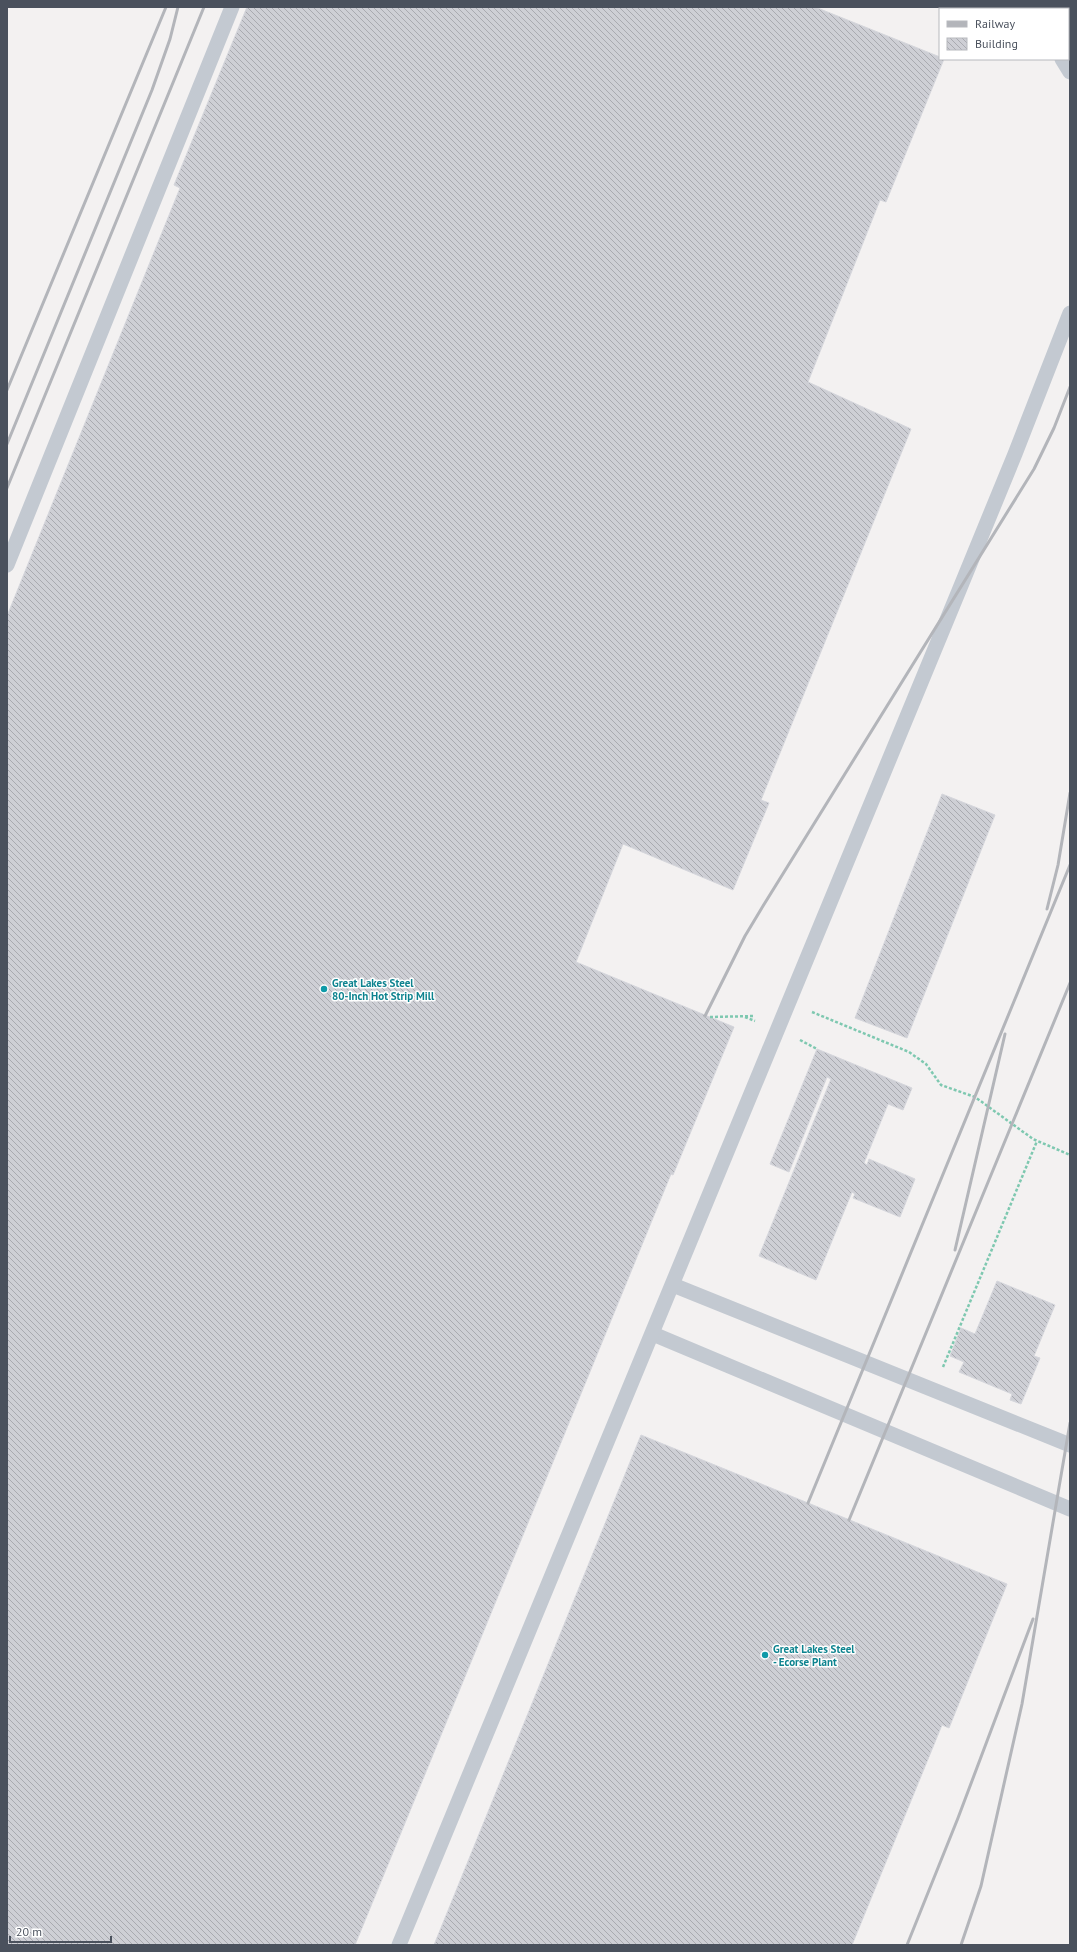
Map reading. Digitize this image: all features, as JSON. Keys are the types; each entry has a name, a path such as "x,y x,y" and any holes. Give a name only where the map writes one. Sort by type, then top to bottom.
{"lane":[{"path":"7,565 232,7"},
{"path":"1063,60 1070,72"},
{"path":"399,1945 785,1014 1015,454 1070,313"},
{"path":"673,1285 1070,1445"},
{"path":"653,1334 1070,1509"}],"path":[{"path":"710,1017 813,1012 909,1052 926,1064 941,1085 975,1097 1037,1141 1070,1155"},
{"path":"949,1372 942,1369 1037,1141"}],"building":[{"name":"Great Lakes Steel 80-Inch Hot Strip Mill","path":"247,7 815,7 939,57 939,60 944,60 886,202 880,200 808,382 911,429 761,800 769,803 733,890 623,844 576,962 734,1027 673,1175 671,1174 355,1945 7,1945 7,616 180,188 174,185"},
{"path":"942,794 995,815 907,1038 855,1018"},
{"path":"817,1049 912,1088 903,1110 888,1104 864,1163 867,1165 869,1159 915,1179 900,1217 853,1198 855,1194 852,1192 816,1280 759,1256 831,1079 827,1077 789,1172 770,1164"},
{"path":"997,1281 1055,1305 1034,1356 1040,1358 1021,1404 1010,1400 1012,1394 959,1372 964,1362 950,1356 961,1328 975,1334"},
{"name":"Great Lakes Steel - Ecorse Plant","path":"641,1435 1007,1584 949,1728 942,1725 852,1945 434,1945"}],"railway":[{"path":"7,390 166,7"},
{"path":"7,444 152,90 170,39 178,7"},
{"path":"7,488 204,7"},
{"path":"705,1016 745,936 763,906 1034,469 1054,428 1070,387"},
{"path":"1047,909 1058,865 1070,793"},
{"path":"808,1503 1070,865"},
{"path":"849,1520 1070,983"},
{"path":"955,1250 1005,1034"},
{"path":"961,1945 981,1886 1022,1704 1070,1423"},
{"path":"907,1945 958,1818 1033,1619"}],"place":[{"name":"Great Lakes Steel 80-Inch Hot Strip Mill","path":"324,989"},
{"name":"Great Lakes Steel - Ecorse Plant","path":"765,1655"}]}
